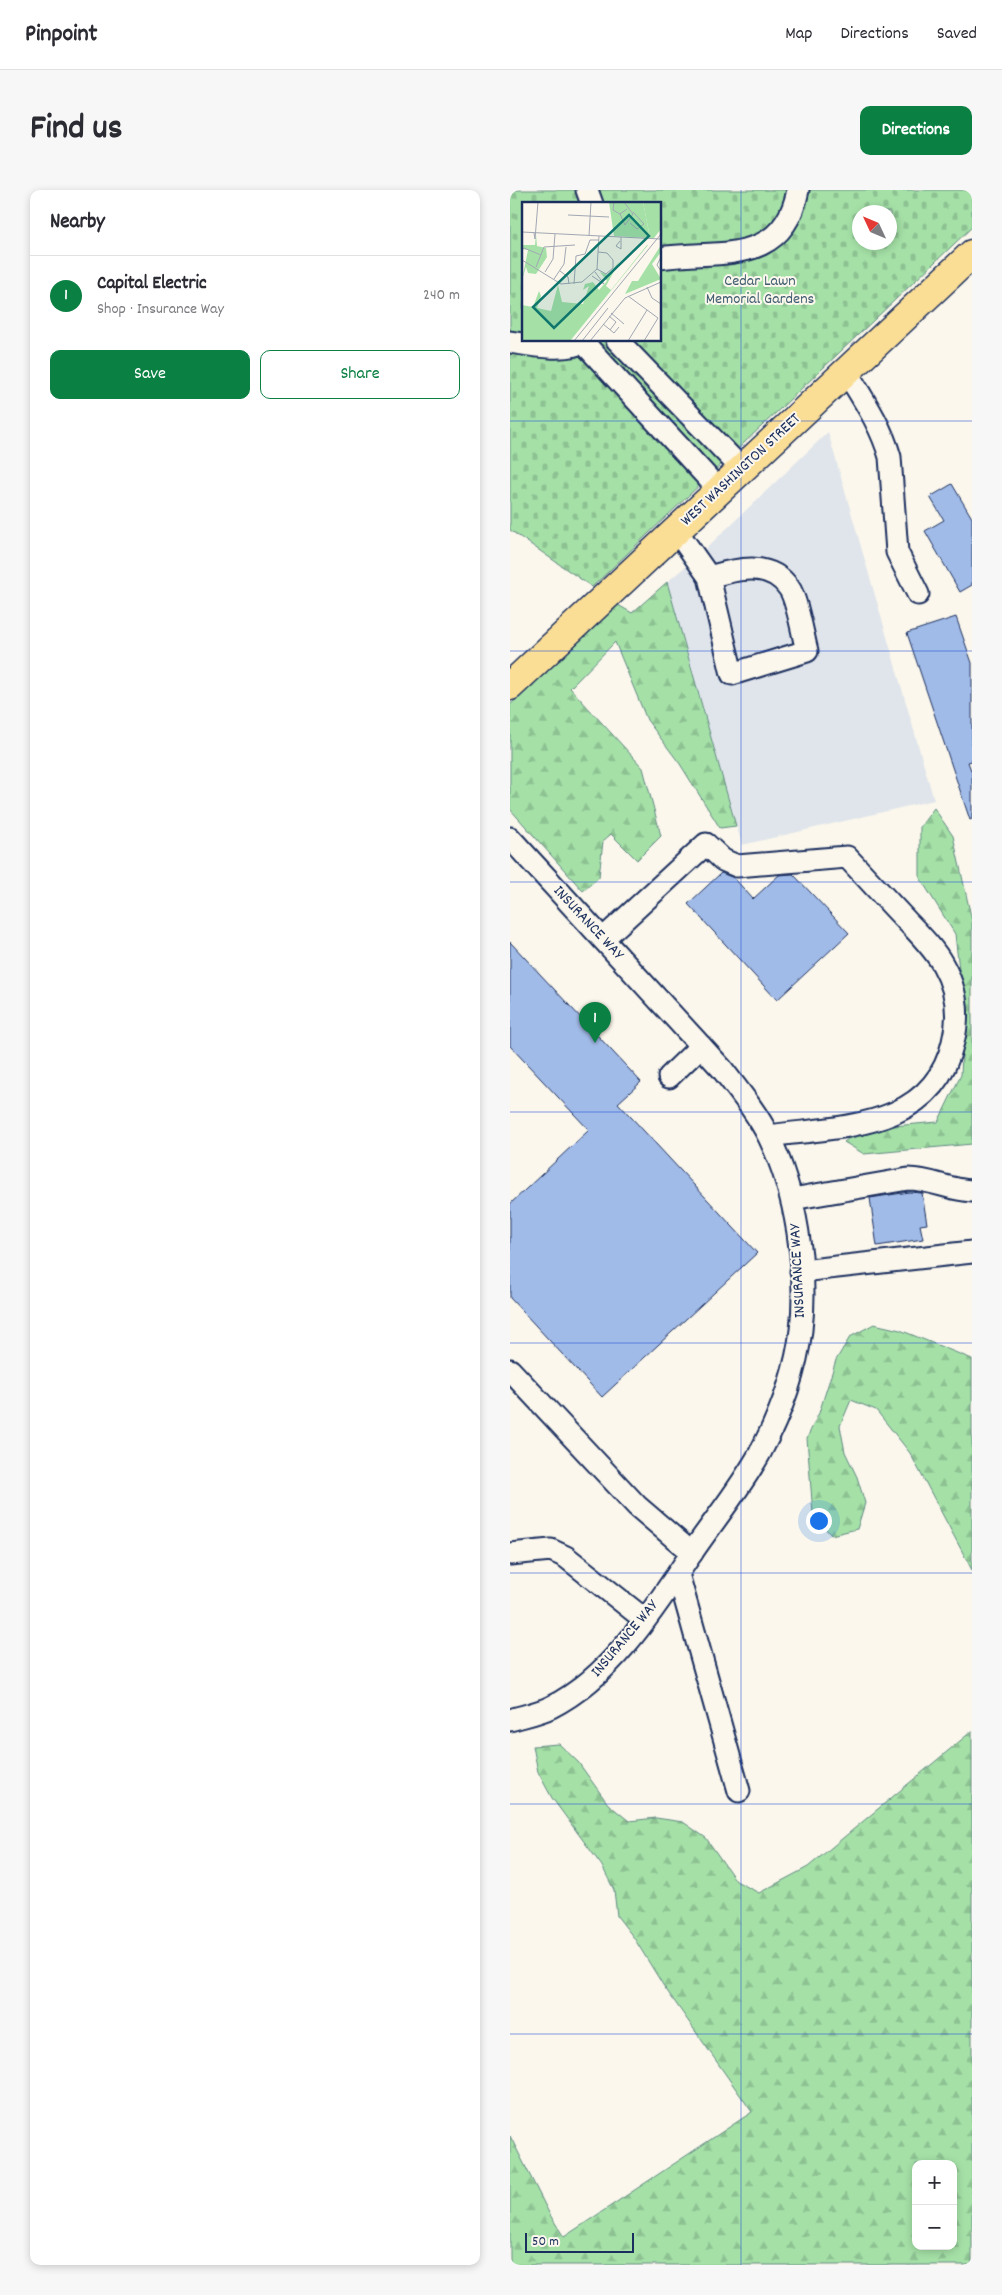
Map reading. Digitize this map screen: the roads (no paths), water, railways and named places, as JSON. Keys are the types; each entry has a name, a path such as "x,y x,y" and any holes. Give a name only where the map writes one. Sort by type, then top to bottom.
{"main road":[{"name":"WEST WASHINGTON STREET","path":"510,686 972,254"}],"street":[{"path":"586,190 591,202"},
{"path":"661,258 744,251 762,246 778,232 790,214 798,190"},
{"path":"510,342 539,347 565,347 584,341 720,490"},
{"path":"618,341 742,469"},
{"path":"846,372 880,428 886,442 890,457 897,552 918,594"},
{"path":"676,530 709,577 732,674 807,651 790,590 781,579 767,571 751,568 731,570 709,577"},
{"name":"INSURANCE WAY","path":"510,838 701,1046 744,1098 769,1136 784,1172 792,1199 800,1249 801,1271 801,1329 793,1372 778,1414 760,1452 739,1487 678,1574 625,1644 592,1680 551,1707 510,1720"},
{"path":"603,939 706,844 723,860 737,866 847,857 934,950 952,984 957,1004 956,1028 951,1052 940,1074 926,1091 911,1106 888,1117 860,1124 769,1136"},
{"path":"669,1077 701,1046"},
{"path":"792,1199 908,1179 922,1179 948,1188 972,1191"},
{"path":"801,1271 972,1252"},
{"path":"510,1370 637,1506 692,1553"},
{"path":"510,1554 533,1550 551,1550 566,1557 644,1619"},
{"path":"678,1574 740,1791"}],"place":[{"name":"Capital Electric","path":"595,1043"}],"park label":[{"name":"Cedar Lawn Memorial Gardens","path":"760,290"}]}
